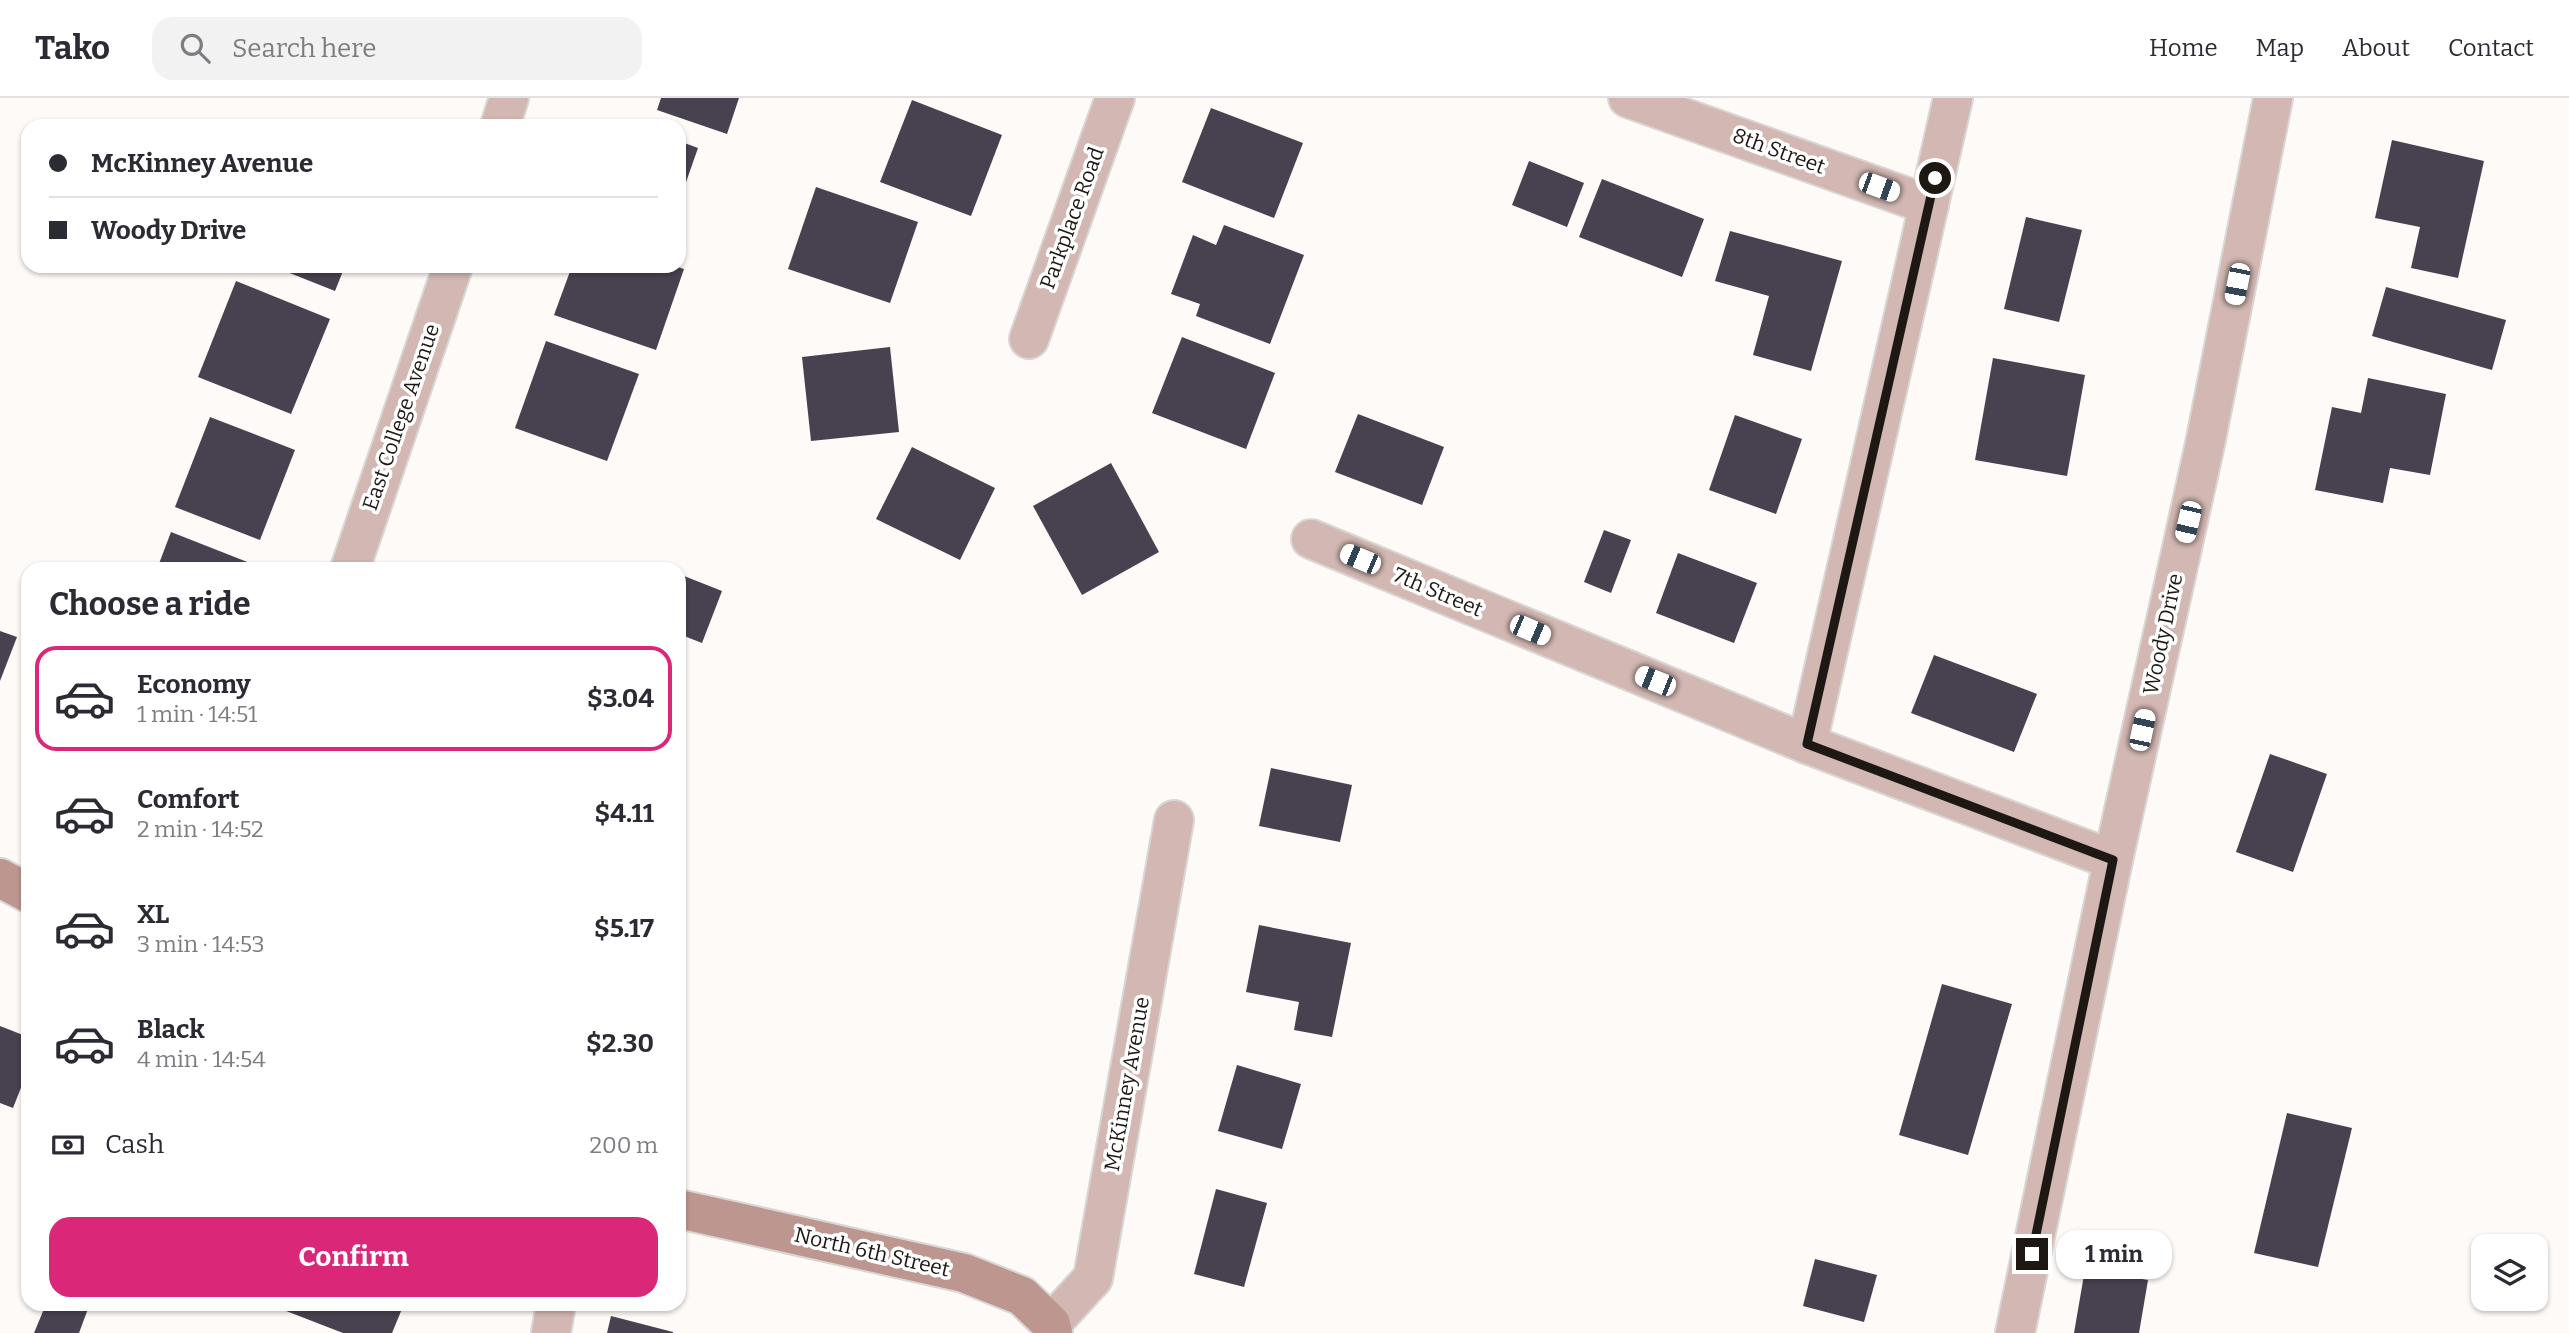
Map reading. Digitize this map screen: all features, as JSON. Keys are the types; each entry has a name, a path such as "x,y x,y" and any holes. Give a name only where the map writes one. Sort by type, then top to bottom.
{"main road":[{"path":"0,878 21,889"},
{"name":"North 6th Street","path":"686,1211 964,1273 1023,1296 1052,1328"}],"street":[{"path":"502,119 509,98"},
{"name":"Parkplace Road","path":"1029,338 1115,98"},
{"name":"8th Street","path":"1628,98 1929,205"},
{"path":"1807,744 1954,98"},
{"name":"Woody Drive","path":"2015,1333 2113,860 2205,444 2273,98"},
{"name":"East College Avenue","path":"352,562 451,273"},
{"name":"7th Street","path":"1311,539 1807,744 2113,860"},
{"name":"McKinney Avenue","path":"1052,1328 1093,1278 1174,820"},
{"path":"551,1333 555,1311"}],"building":[{"path":"661,98 739,98 727,134 657,110"},
{"path":"912,100 1002,135 971,216 880,182"},
{"path":"1211,108 1303,143 1274,218 1182,182"},
{"path":"2392,140 2484,161 2458,278 2411,268 2420,227 2375,218"},
{"path":"686,144 698,148 686,182"},
{"path":"1529,161 1584,183 1567,227 1512,205"},
{"path":"1602,179 1704,219 1682,277 1579,237"},
{"path":"816,187 918,222 890,303 788,269"},
{"path":"2026,217 2082,230 2059,322 2004,309"},
{"path":"1224,225 1304,255 1270,344 1196,316 1200,304 1171,294 1193,235 1216,245"},
{"path":"1730,231 1842,261 1811,371 1753,355 1769,296 1715,281"},
{"path":"290,273 342,273 335,291"},
{"path":"569,273 683,273 656,350 554,315"},
{"path":"236,281 330,319 291,414 198,377"},
{"path":"2386,287 2506,320 2492,370 2372,336"},
{"path":"1182,337 1275,373 1246,449 1152,413"},
{"path":"546,341 639,374 607,461 515,428"},
{"path":"890,347 899,432 811,441 802,357"},
{"path":"1993,358 2085,375 2067,476 1975,460"},
{"path":"2368,378 2446,394 2430,475 2390,468 2383,503 2315,490 2332,407 2361,413"},
{"path":"1358,414 1444,447 1422,505 1335,472"},
{"path":"1735,415 1802,439 1776,514 1709,490"},
{"path":"210,417 295,450 260,540 175,507"},
{"path":"912,447 995,488 960,560 876,519"},
{"path":"1111,463 1159,552 1082,595 1033,506"},
{"path":"1604,530 1631,540 1611,593 1584,582"},
{"path":"171,532 247,562 160,562"},
{"path":"1678,553 1757,583 1734,643 1656,613"},
{"path":"686,577 722,591 702,643 686,637"},
{"path":"0,631 17,637 0,681"},
{"path":"1934,655 2037,694 2014,752 1911,713"},
{"path":"2270,754 2327,774 2293,872 2236,852"},
{"path":"1271,768 1352,785 1340,842 1259,826"},
{"path":"1259,925 1351,943 1332,1037 1294,1030 1299,1002 1246,992"},
{"path":"1942,984 2012,1004 1968,1155 1899,1135"},
{"path":"0,1026 21,1034 21,1088 13,1108 0,1103"},
{"path":"1237,1065 1301,1084 1282,1149 1218,1131"},
{"path":"2287,1113 2352,1128 2318,1267 2254,1253"},
{"path":"1216,1189 1267,1203 1244,1287 1194,1274"},
{"path":"1815,1259 1877,1275 1864,1322 1803,1306"},
{"path":"2085,1269 2148,1280 2139,1333 2074,1333"},
{"path":"43,1311 87,1311 79,1333 34,1333"},
{"path":"286,1311 401,1311 392,1333 343,1333"},
{"path":"611,1316 673,1332 673,1333 607,1333"}],"route":[{"path":"1935,178 1807,744 2113,860 2032,1254"}]}
